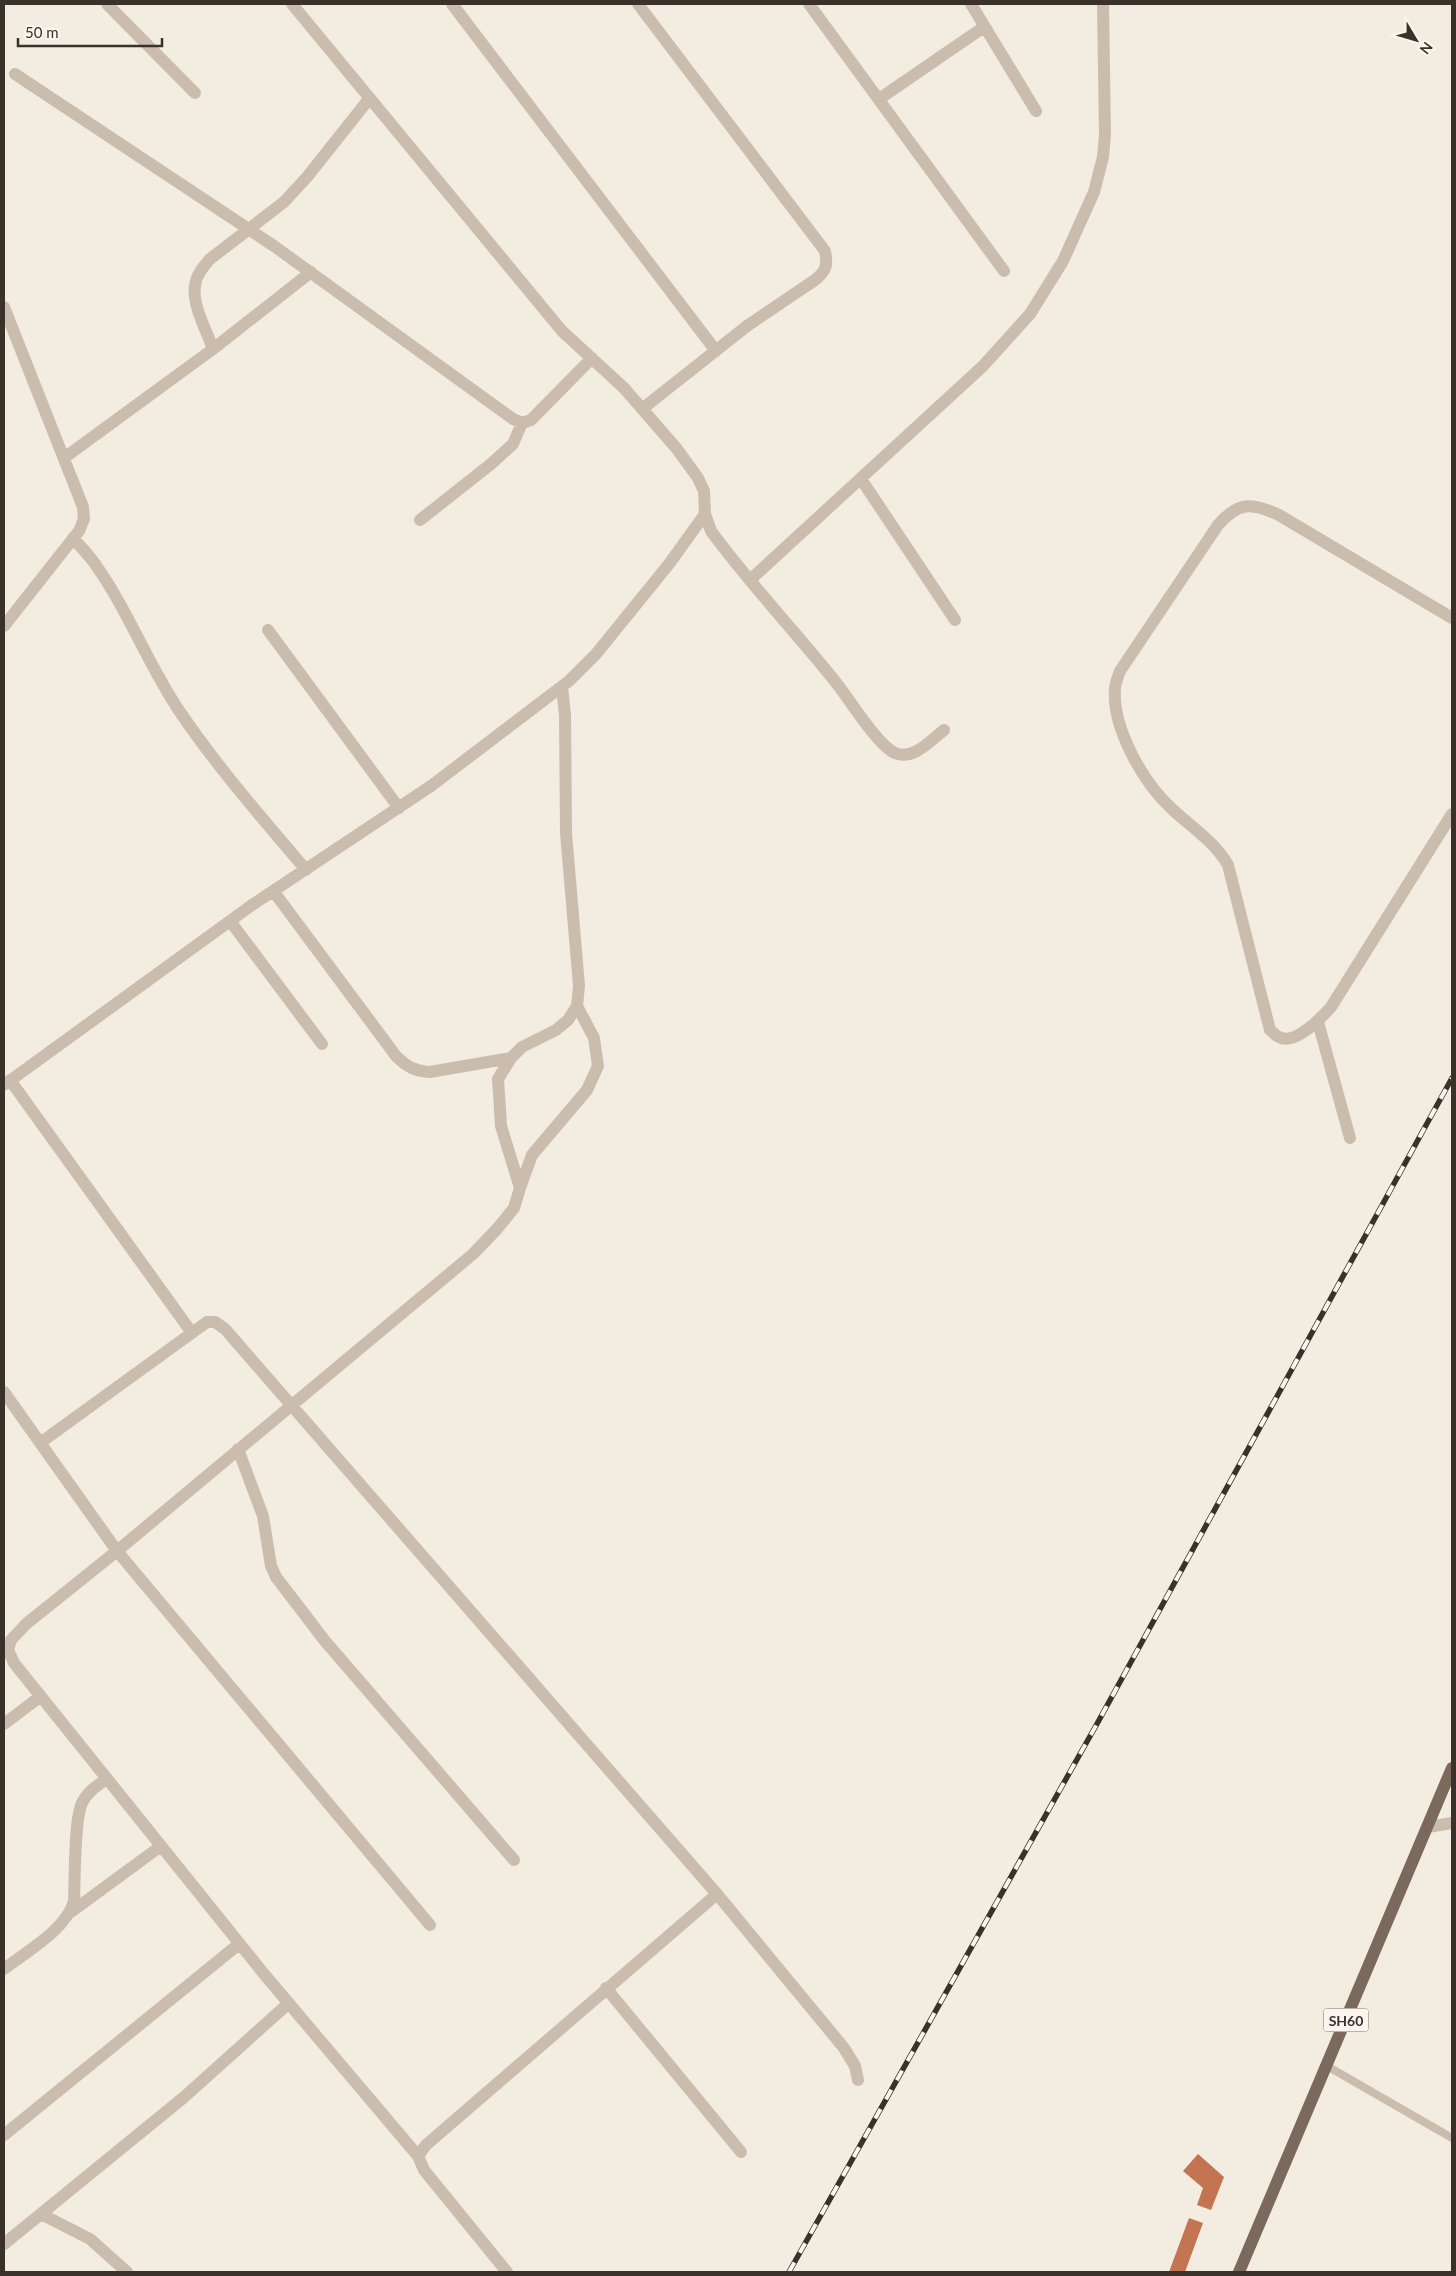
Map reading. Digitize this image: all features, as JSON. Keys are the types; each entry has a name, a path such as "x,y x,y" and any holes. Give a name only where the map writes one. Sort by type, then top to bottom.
{"main road":[{"name":"SH60","path":"1239,2272 1452,1768"}],"street":[{"path":"107,4 195,93"},
{"path":"292,4 562,331 624,388 677,449 698,478 704,491 705,514 711,530 883,744 895,752 906,755 919,750 944,730"},
{"path":"452,4 716,351"},
{"path":"638,4 826,252 828,264 824,272 716,351 642,409"},
{"path":"809,4 1004,271"},
{"path":"971,4 1036,111"},
{"path":"750,580 983,366 1030,314 1063,261 1094,192 1104,157 1102,4"},
{"path":"879,99 984,27"},
{"path":"15,74 249,229 522,423"},
{"path":"214,349 197,304 194,286 203,267 210,259 284,202 308,177 369,99"},
{"path":"64,458 214,349 311,272"},
{"path":"4,307 83,507 84,519 73,538 4,626"},
{"path":"420,520 491,464 513,444 522,423 531,420 592,358"},
{"path":"861,479 955,620"},
{"path":"1452,618 1279,515 1252,505 1241,507 1228,514 1218,525 1120,671 1114,689 1117,712 1130,751 1150,785 1170,807 1220,851 1228,864 1270,1030 1279,1038 1286,1039 1302,1033 1318,1022 1331,1007 1452,814"},
{"path":"192,1333 7,1083 230,921 431,786 562,687 596,654 669,564 705,514"},
{"path":"73,538 95,563 114,593 146,656 180,712 228,778 306,870"},
{"path":"268,630 399,808"},
{"path":"520,1188 503,1133 498,1095 498,1078 511,1058 522,1047 556,1030 568,1020 577,1006 579,986 566,833 565,715 562,687"},
{"path":"274,892 396,1056 405,1065 416,1071 430,1072 511,1058"},
{"path":"230,921 322,1044"},
{"path":"507,2272 424,2170 418,2156 240,1944 106,1779 14,1663 8,1650 11,1640 26,1624 117,1551 473,1254 497,1229 514,1208 532,1155 587,1090 598,1066 594,1038 577,1006"},
{"path":"1318,1022 1350,1138"},
{"path":"40,1443 207,1322 215,1322 225,1329 717,1894 844,2048 855,2066 858,2080"},
{"path":"4,1392 117,1551 430,1925"},
{"path":"238,1449 263,1516 267,1547 276,1578 325,1641 514,1860"},
{"path":"4,1724 41,1696"},
{"path":"71,1912 74,1900 78,1818 81,1804 89,1791 106,1779"},
{"path":"1428,1827 1452,1823"},
{"path":"4,1969 60,1925 71,1912 161,1846"},
{"path":"418,2156 426,2145 717,1894"},
{"path":"4,2135 240,1944"},
{"path":"606,1988 741,2152"},
{"path":"4,2244 183,2098 289,2003"},
{"path":"40,2214 90,2239 127,2272"}],"lane":[{"path":"1327,2066 1452,2138"}],"building":[{"path":"1198,2154 1224,2177 1211,2210 1197,2205 1203,2188 1183,2171"},
{"path":"1189,2218 1203,2223 1185,2272 1169,2272"}],"railway":[{"path":"789,2272 1098,1722 1452,1078"}]}
